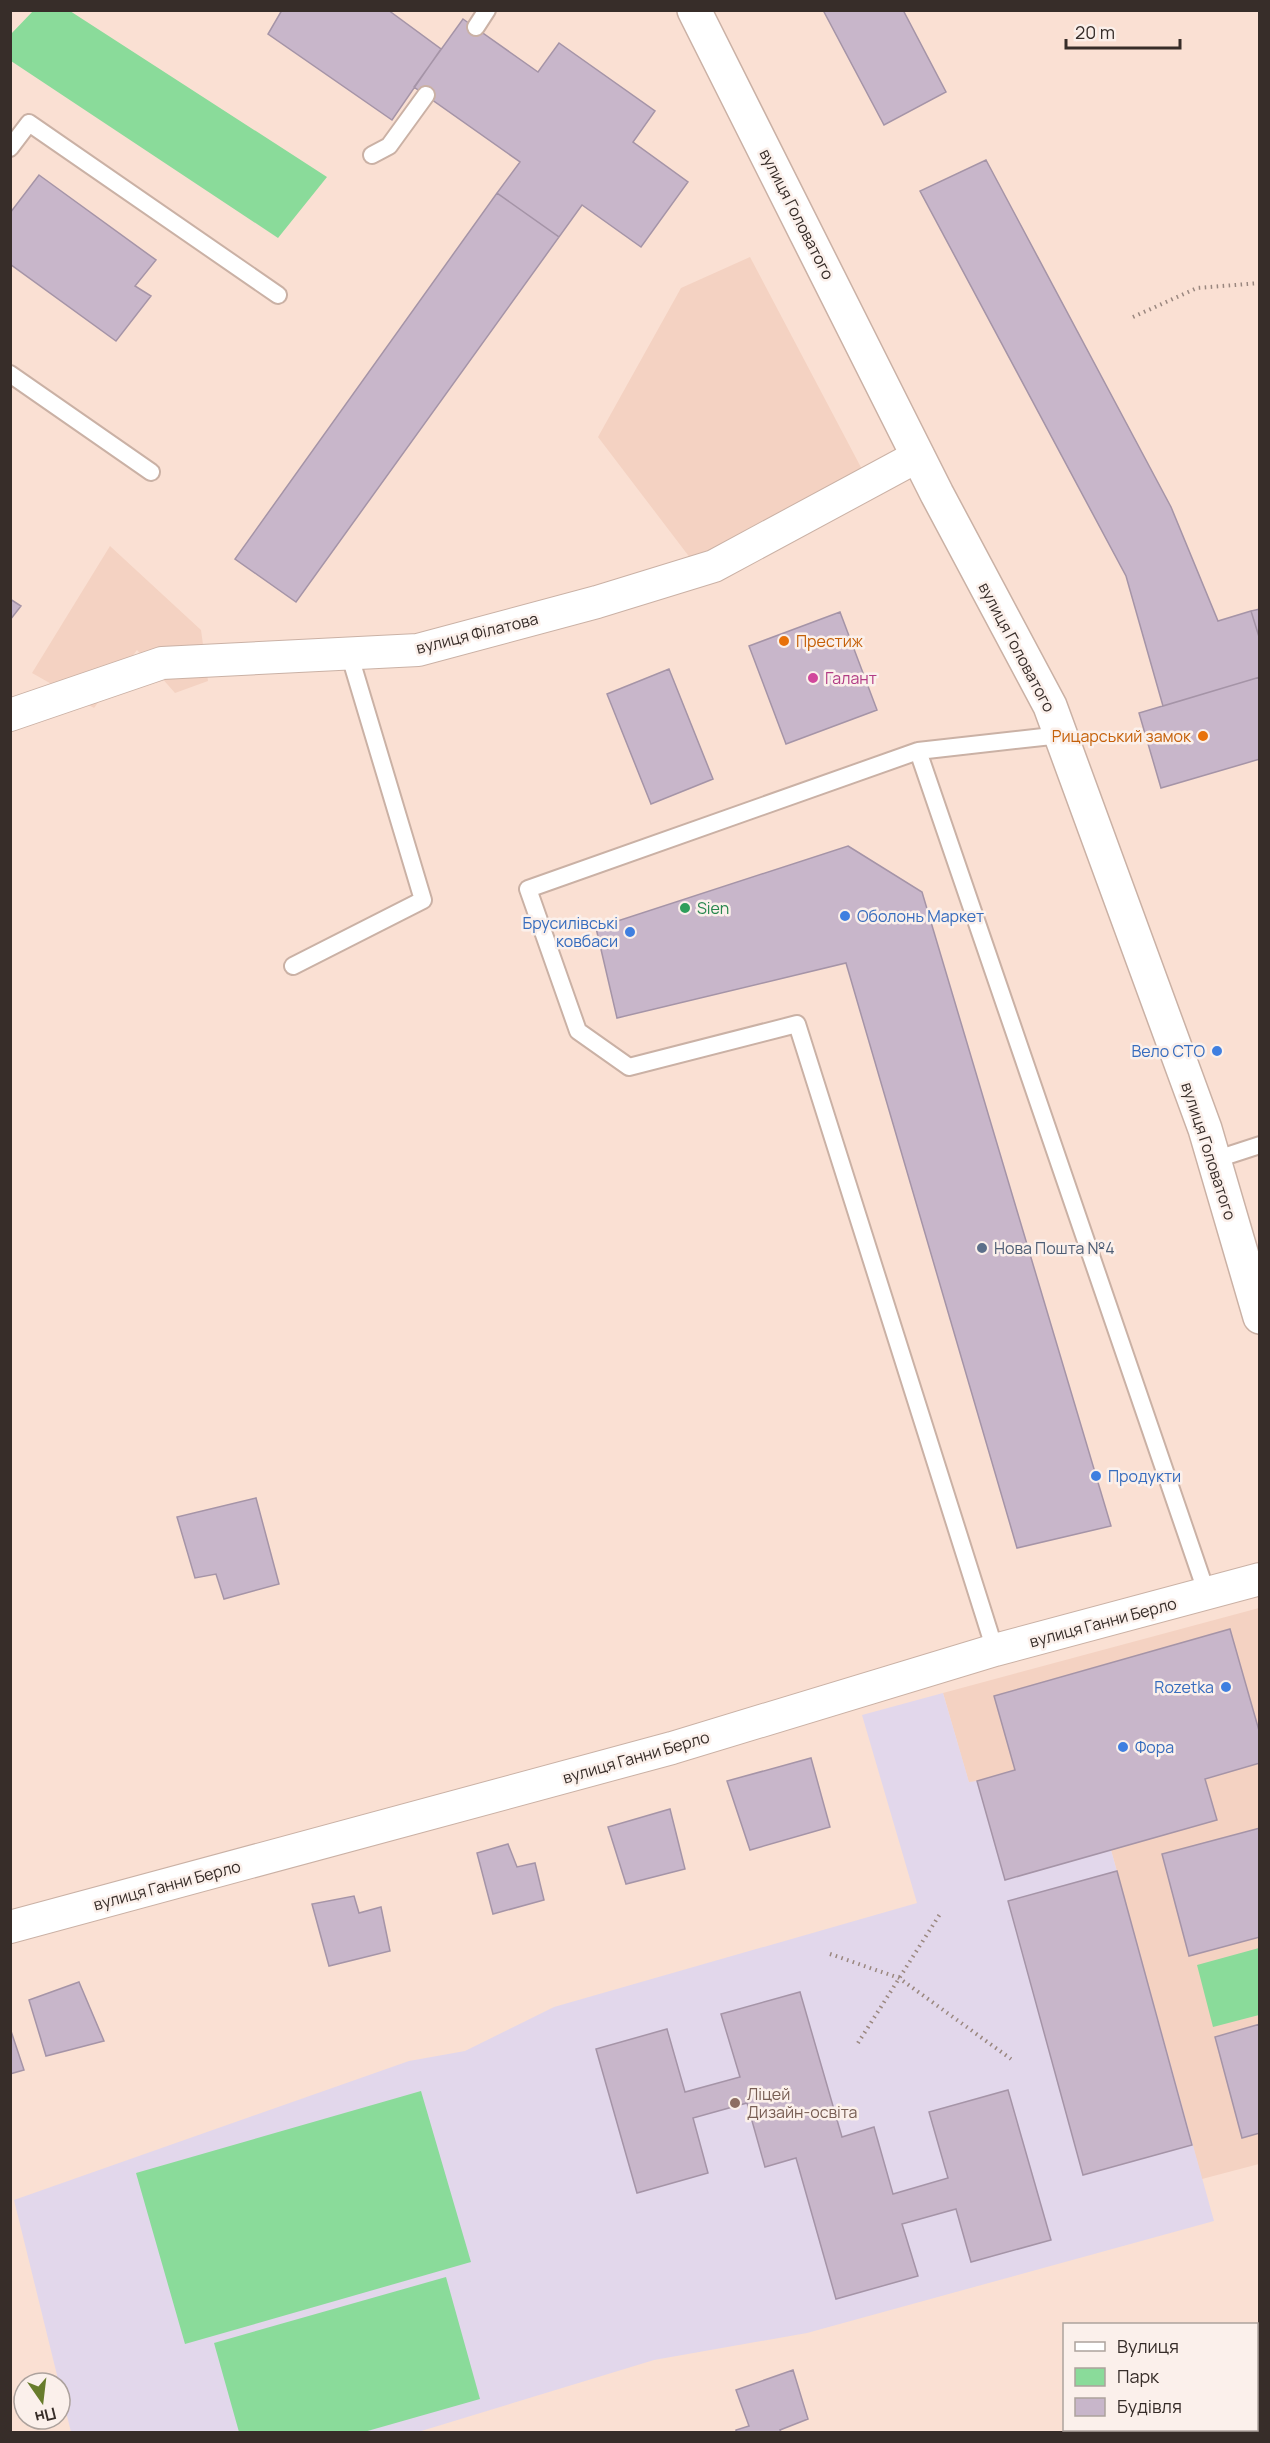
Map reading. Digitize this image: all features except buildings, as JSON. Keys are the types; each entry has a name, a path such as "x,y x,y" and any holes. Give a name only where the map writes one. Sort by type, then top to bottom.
{"main road":[{"name":"вулиця Головатого","path":"694,10 918,456 1050,706 1214,1160 1260,1317"}],"street":[{"name":"вулиця Філатова","path":"10,716 162,663 418,650 597,602 714,566 918,456"},
{"name":"вулиця Ганни Берло","path":"10,1927 672,1748 995,1650 1260,1579"}],"lane":[{"path":"476,27 487,10"},
{"path":"372,155 389,146 426,95"},
{"path":"10,148 29,123 278,296"},
{"path":"10,374 151,472"},
{"path":"293,966 423,900 349,653"},
{"path":"995,1650 797,1024 629,1067 578,1031 528,889 918,751 1061,735"},
{"path":"918,751 1207,1594"},
{"path":"1214,1160 1260,1145"}],"path":[{"path":"1132,317 1197,288 1260,283"},
{"path":"858,2043 940,1914"},
{"path":"830,1954 899,1978 1011,2059"}],"shaded area":[{"path":"750,257 865,475 694,563 598,437 681,288"},
{"path":"110,546 201,630 208,681 175,693 137,650 94,708 32,673"},
{"path":"1259,1608 1259,2164 1202,2179 1111,1850 1005,1880 977,1781 969,1783 943,1693"},
{"name":"Ліцей Дизайн-освіта","path":"943,1693 969,1782 977,1781 1005,1880 1111,1850 1214,2221 807,2333 654,2360 418,2432 71,2432 72,2371 56,2371 14,2200 409,2061 465,2051 554,2007 917,1903 862,1715"}],"green space":[{"path":"33,11 70,11 327,177 278,238 11,61 11,34"},
{"path":"1259,1948 1259,2015 1213,2027 1197,1965"},
{"path":"421,2091 471,2262 185,2344 136,2173"},
{"path":"446,2277 480,2399 364,2432 239,2432 214,2343"}],"place":[{"name":"Престиж","path":"784,641"},
{"name":"Галант","path":"813,678"},
{"name":"Рицарський замок","path":"1203,736"},
{"name":"Sien","path":"685,908"},
{"name":"Оболонь Маркет","path":"845,916"},
{"name":"Брусилівські ковбаси","path":"630,932"},
{"name":"Вело СТО","path":"1217,1051"},
{"name":"Нова Пошта №4","path":"982,1248"},
{"name":"Продукти","path":"1096,1476"},
{"name":"Rozetka","path":"1226,1687"},
{"name":"Фора","path":"1123,1747"},
{"name":"Ліцей Дизайн-освіта","path":"735,2103"}]}
